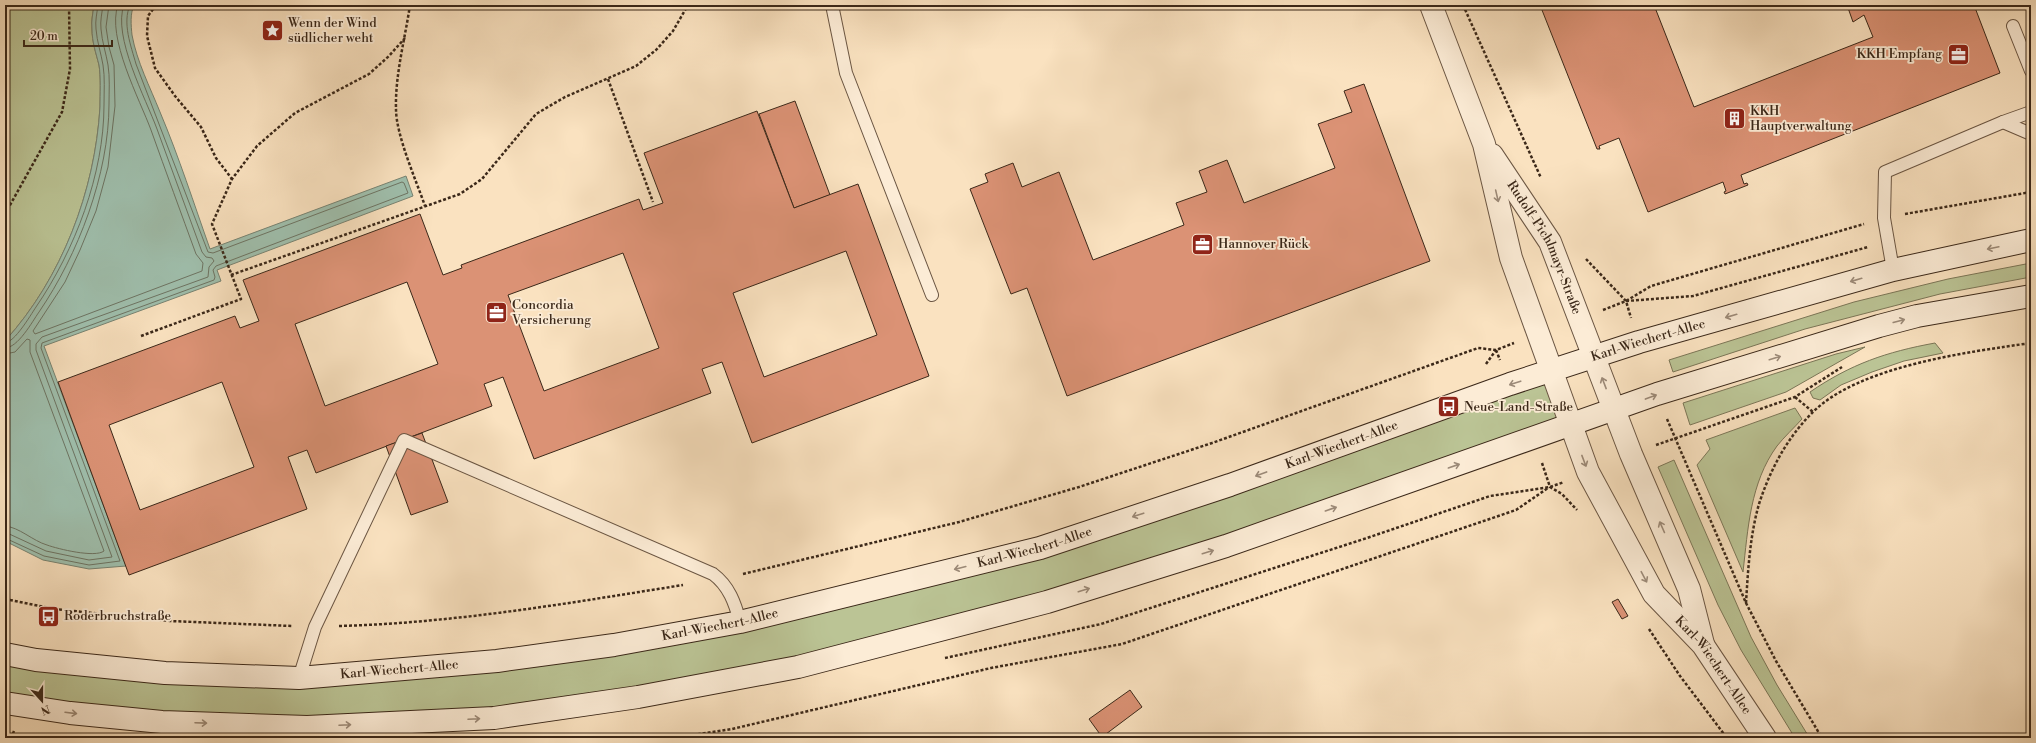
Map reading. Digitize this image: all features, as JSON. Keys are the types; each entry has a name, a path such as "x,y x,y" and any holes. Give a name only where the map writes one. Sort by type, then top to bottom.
{"main road":[{"name":"Rudolf-Pichlmayr-Straße","path":"1431,5 1484,144 1511,258 1552,371"},
{"name":"Rudolf-Pichlmayr-Straße","path":"1484,144 1550,242 1614,410"},
{"name":"Karl-Wiechert-Allee","path":"5,654 36,660 165,673 299,678 497,662 614,645 740,622 1040,548 1230,485 1552,371 1673,332 1893,270 2031,240"},
{"path":"5,703 70,713 162,722 307,727 494,718 638,697 798,667 1047,602 1226,546 1657,394 1879,326 1917,316 2031,296"},
{"path":"1552,371 1570,425"},
{"path":"1614,410 1643,484 1689,589 1703,645"},
{"name":"Karl-Wiechert-Allee","path":"1570,425 1588,472 1654,594 1703,645 1765,738"}],"lane":[{"path":"832,5 846,73 932,294"},
{"path":"2013,26 2031,71"},
{"path":"1893,270 1884,218 1885,172 2003,122 2031,112"},
{"path":"2003,122 2031,134"},
{"path":"299,678 315,627 404,440 713,574 721,579 735,601 740,622"}],"path":[{"path":"5,214 62,112 70,69 69,5"},
{"path":"156,5 148,16 147,36 156,68 175,96 201,127 216,158 232,179"},
{"path":"410,5 397,87 396,110 400,132 425,206"},
{"path":"231,275 460,194 482,179 536,114 565,97 636,66 656,50 673,31 688,5"},
{"path":"1463,5 1543,182"},
{"path":"142,336 241,299 212,224 232,179 257,146 295,113 369,74 389,56 405,38"},
{"path":"608,79 653,202"},
{"path":"1585,258 1626,301 1651,286 1884,218 2031,192"},
{"path":"1746,603 1753,540 1759,505 1772,469 1790,439 1813,412 1838,393 1869,378 1907,366 2031,343"},
{"path":"5,599 54,609 170,622 315,627 374,625 495,614 721,579 960,522 1064,491 1212,443 1478,348 1496,350 1484,366"},
{"path":"1652,446 1795,397 1813,412"},
{"path":"1676,439 1746,603 1776,661 1822,738"},
{"path":"673,738 732,729 991,668 1122,644 1516,510 1550,487 1572,479"},
{"path":"1814,738 1820,734"}],"shaded area":[{"path":"5,5 94,5 92,34 99,65 100,107 97,139 91,170 83,201 72,232 59,261 43,290 5,341"},
{"path":"2031,263 2031,277 1940,294 1805,329 1673,372 1669,360 1854,302 1948,279"},
{"path":"1935,343 1943,353 1904,361 1872,372 1841,385 1820,400 1813,398 1810,392 1840,374 1870,360"},
{"path":"1865,347 1786,392 1690,425 1683,403 1836,354"},
{"path":"1552,371 1570,425 1226,546 638,697 307,727 5,702 5,650 165,673 497,661 1040,548"},
{"path":"1795,408 1802,419 1777,446 1761,475 1749,523 1743,572 1697,465 1710,449 1706,440"},
{"path":"1674,460 1751,637 1777,685 1809,737 1808,738 1795,738 1741,650 1718,605 1658,467"}],"water":[{"path":"94,5 134,5 131,16 131,27 137,55 174,146 210,249 406,176 413,196 217,270 221,281 44,346 126,566 89,569 43,560 5,541 5,341 43,290 59,261 72,232 83,201 97,139 100,107 100,70 92,34"}],"building":[{"name":"KKH Hauptverwaltung","path":"1540,5 1654,5 1694,107 1873,37 1864,15 1853,22 1847,5 1974,5 2000,73 1741,175 1744,184 1747,183 1748,185 1725,194 1724,192 1726,191 1723,182 1648,212 1619,138 1599,146 1600,149 1597,149"},
{"path":"1364,84 1430,261 1067,396 1027,288 1011,294 970,189 988,182 985,174 1013,163 1022,187 1059,172 1093,260 1184,225 1176,203 1207,192 1199,171 1227,160 1244,203 1335,168 1318,124 1352,112 1344,91"},
{"path":"795,101 830,195 794,208 759,114"},
{"path":"757,111 794,208 858,184 929,376 752,443 722,362 702,369 711,393 534,459 503,377 484,384 492,406 316,473 307,450 288,457 307,509 129,575 58,382 235,316 240,328 259,321 243,280 420,214 443,275 462,268 461,265 639,199 643,210 663,203 644,153","holes":["846,251 877,335 764,377 733,293","623,253 659,348 544,391 508,295","407,282 438,364 325,406 295,324","222,382 254,467 140,510 109,425"]},
{"path":"422,433 448,502 411,515 386,446"},
{"path":"1618,599 1628,616 1622,619 1612,602"},
{"path":"1130,690 1142,707 1102,737 1089,719"}],"place":[{"name":"Wenn der Wind südlicher weht","path":"272,30"},
{"name":"KKH Empfang","path":"1958,54"},
{"name":"KKH Hauptverwaltung","path":"1735,118"},
{"name":"Hannover Rück","path":"1203,244"},
{"name":"Concordia Versicherung","path":"496,312"},
{"name":"Neue-Land-Straße","path":"1448,407"},
{"name":"Roderbruchstraße","path":"49,616"}]}
